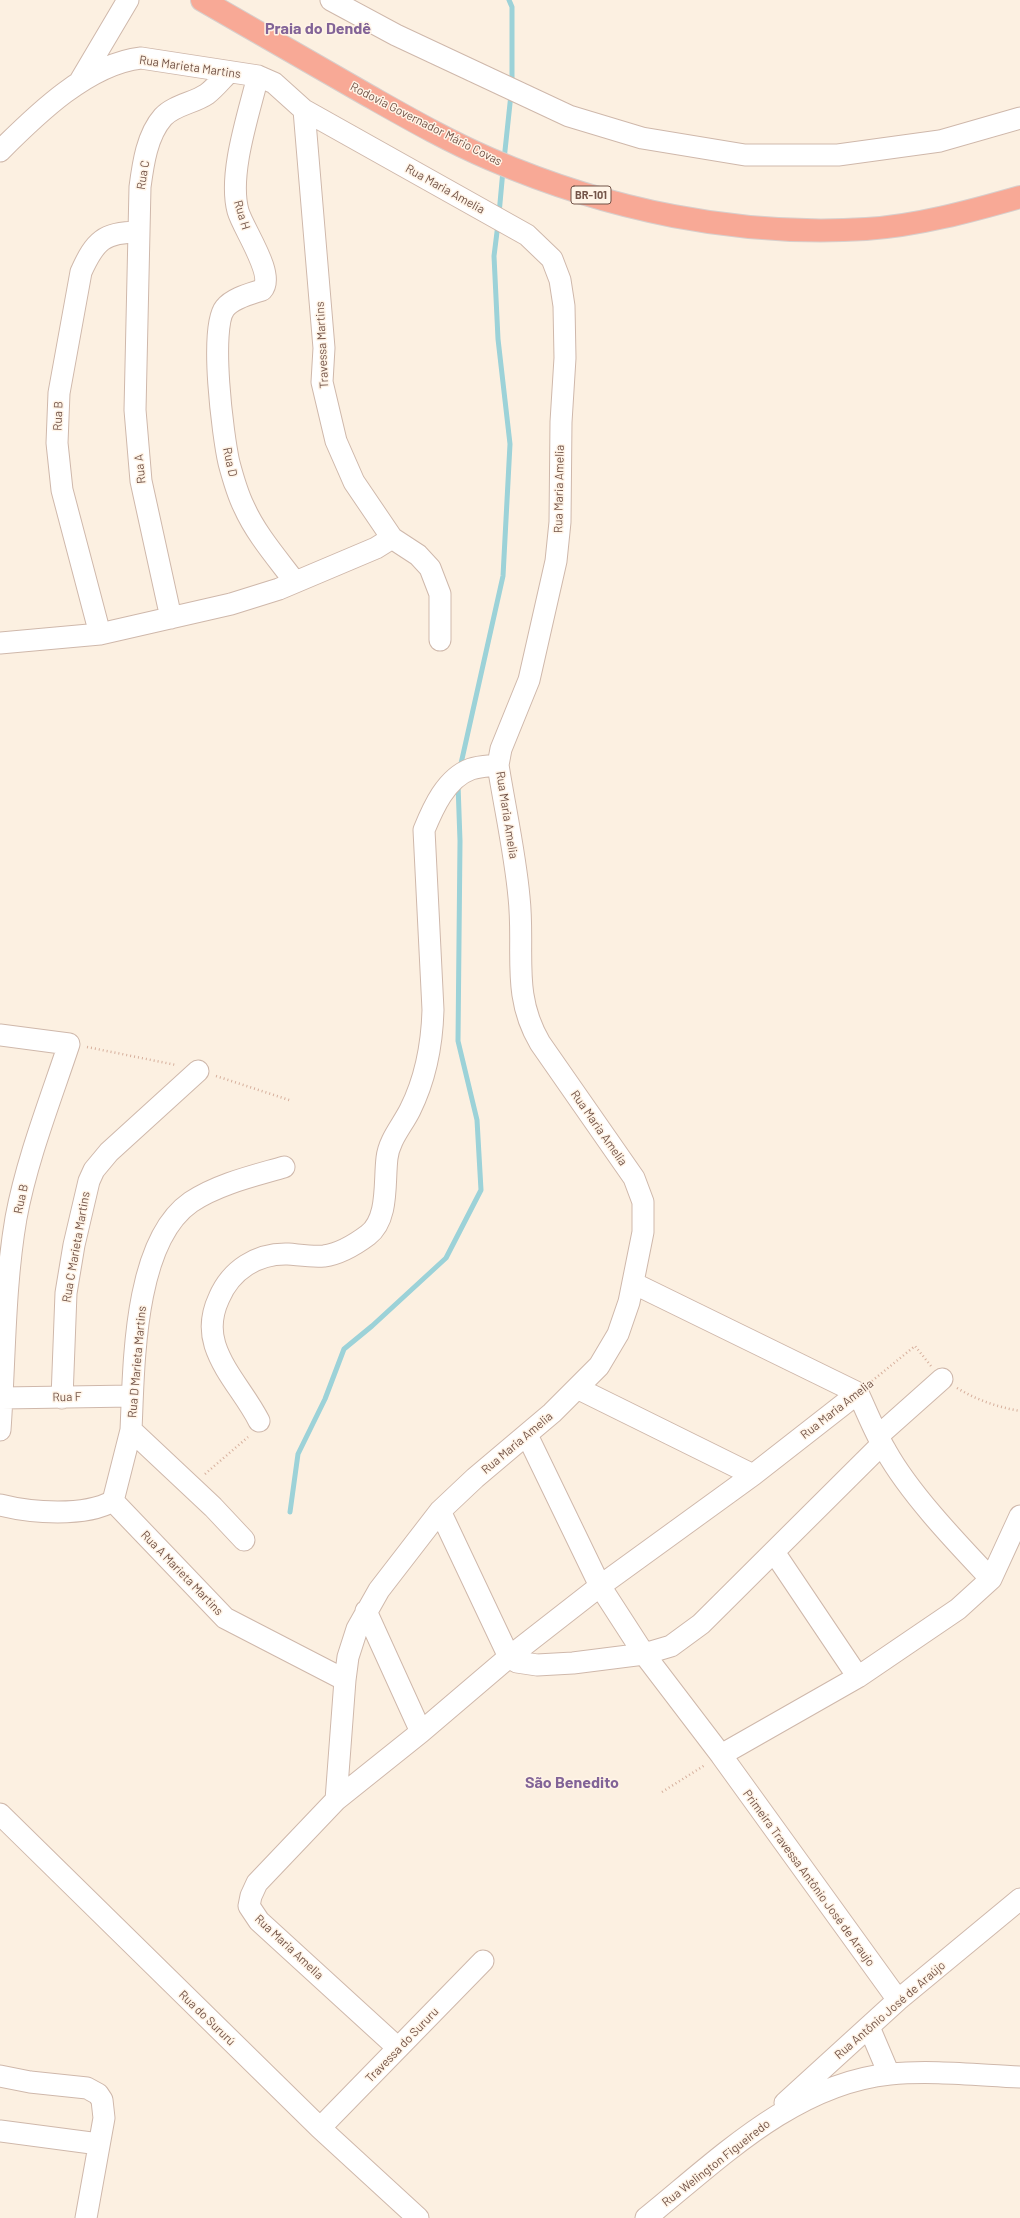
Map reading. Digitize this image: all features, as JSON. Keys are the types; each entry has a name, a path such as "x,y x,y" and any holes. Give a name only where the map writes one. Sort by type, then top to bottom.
{"highway":[{"name":"Rodovia Governador Mário Covas","path":"202,0 403,115 488,159 557,185 622,205 689,221 782,230 867,229 958,214 1020,197"}],"street":[{"path":"78,85 103,40 128,0"},
{"path":"331,0 396,35 568,116 642,138 745,155 838,155 940,141 1020,118"},
{"name":"Rua Marieta Martins","path":"0,151 34,116 99,70 125,60 141,58 258,76 274,83 304,110"},
{"name":"Rua C","path":"137,316 138,232 140,187 144,158 157,126 168,113 207,94 229,72"},
{"name":"Rua H","path":"217,326 224,309 231,302 262,290 266,284 262,261 244,227 238,211 235,183 248,116 258,76"},
{"name":"Travessa Martins","path":"304,110 324,348 322,382 336,442 354,482 392,538 418,555 430,568 437,581 440,594 440,640"},
{"name":"Rua Maria Amelia","path":"304,110 527,235 552,259 560,280 564,306 566,358 560,422 560,522 556,561 529,680 502,749 498,765 520,898 520,985 532,1029 540,1044 634,1178 643,1202 642,1232 629,1302 618,1334 599,1366 579,1389 440,1510 392,1572 366,1611 357,1629 348,1657 336,1800"},
{"name":"Rua B","path":"100,634 62,490 57,443 59,393 81,272 87,257 108,235 118,232 138,232"},
{"name":"Rua A","path":"137,316 135,410 141,481 171,618"},
{"name":"Rua D","path":"217,326 219,381 223,420 229,462 234,481 252,522 295,582"},
{"path":"0,643 100,634 231,604 295,582 376,548 392,538"},
{"path":"259,1421 215,1346 211,1327 216,1305 224,1285 237,1270 268,1256 287,1254 326,1256 346,1249 369,1235 376,1227 382,1206 387,1156 391,1142 417,1094 425,1073 432,1037 434,1010 424,830 434,807 450,784 470,769 498,765"},
{"name":"Rua B","path":"0,1035 69,1044 25,1177 16,1219 8,1300 0,1430"},
{"name":"Rua C Marieta Martins","path":"62,1398 66,1293 74,1245 88,1181 94,1170 109,1152 198,1071"},
{"name":"Rua D Marieta Martins","path":"244,1540 191,1486 131,1430 137,1335 145,1288 156,1248 169,1225 191,1202 238,1181 284,1167"},
{"path":"633,1283 858,1393 880,1440 895,1465 935,1516 991,1579"},
{"path":"440,1510 509,1657 517,1662 537,1665 644,1654 671,1646 689,1634 774,1552 880,1440 942,1379"},
{"path":"579,1389 753,1476"},
{"name":"Rua Maria Amelia","path":"398,2048 259,1921 249,1906 251,1896 257,1883 336,1800 421,1732 509,1657 600,1586 753,1476 858,1393"},
{"name":"Rua F","path":"2,1398 132,1396"},
{"path":"0,1505 28,1511 56,1512 103,1507 113,1501 131,1430"},
{"name":"Primeira Travessa Antônio José de Araujo","path":"527,1435 600,1586 644,1654 721,1755 898,2000"},
{"name":"Rua A Marieta Martins","path":"113,1501 225,1618 345,1680"},
{"path":"721,1755 858,1677 958,1609 991,1579 1020,1516"},
{"path":"774,1552 858,1677"},
{"path":"366,1611 421,1732"},
{"name":"Rua do Sururú","path":"0,1814 410,2215"},
{"name":"Rua Antônio José de Araújo","path":"762,2124 898,2000 1020,1899"},
{"name":"Travessa do Sururu","path":"320,2128 483,1961"},
{"path":"869,2027 889,2074"},
{"name":"Rua Welington Figueiredo","path":"646,2218 762,2124 825,2092 848,2083 889,2074 1020,2077"},
{"path":"0,2076 30,2082 87,2088 95,2091 102,2100 104,2109 86,2218"},
{"path":"0,2131 99,2144"}],"path":[{"name":"Rua Maria Amelia","path":"858,1393 915,1346 942,1379"},
{"path":"942,1379 975,1399 1020,1411"},
{"path":"191,1486 243,1442 255,1430 259,1421"},
{"path":"662,1792 721,1755"}],"waterway":[{"path":"509,0 512,7 512,84"},
{"path":"504,160 511,94"},
{"path":"499,214 503,170"},
{"path":"460,768 503,576 510,444 498,339 494,256 498,224"},
{"path":"290,1512 298,1454 325,1399 344,1349 372,1326 446,1258 481,1190 477,1120 458,1041 460,841 458,784"}],"district":[{"name":"Praia do Dendê","path":"318,29"},
{"name":"São Benedito","path":"572,1783"}]}
